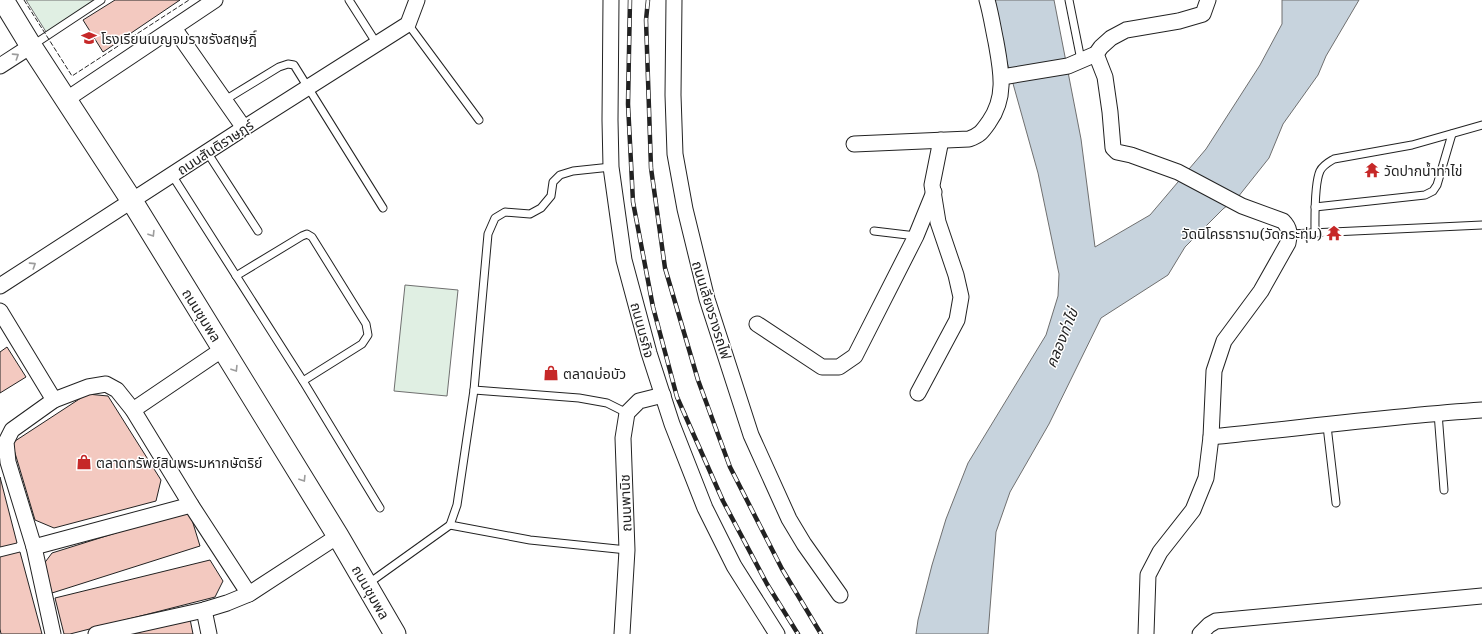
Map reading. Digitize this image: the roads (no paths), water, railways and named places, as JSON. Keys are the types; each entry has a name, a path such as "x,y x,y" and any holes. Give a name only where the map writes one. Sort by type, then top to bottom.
{"main road":[{"name":"ถนนชุมพล","path":"3,0 31,46 67,99 132,201 338,536 395,634"}],"street":[{"path":"67,99 215,0"},
{"path":"408,24 417,0"},
{"name":"ถนนนรกิจ","path":"611,0 611,167 624,260 649,353 672,424 705,508 734,566 777,634"},
{"name":"ถนนเลียงรางรถไฟ","path":"674,0 673,95 675,154 685,209 703,285 751,435 789,519 804,544 840,595"},
{"path":"854,144 968,139 979,135 996,114 1001,96 1003,77 987,0"},
{"path":"1003,77 1074,63 1096,54 1111,38 1126,30 1179,22 1203,14 1208,0"},
{"name":"ถนนสันติราษฎร์","path":"0,286 408,24"},
{"path":"174,28 244,128"},
{"path":"0,66 31,46"},
{"path":"1096,54 1105,77 1113,148 1116,152 1131,155 1178,172 1242,206 1264,213 1283,222 1288,226 1290,234 1288,243 1261,291 1224,341 1214,371 1211,437 1206,478 1193,510 1160,552 1148,575 1146,634"},
{"path":"918,393 958,320 961,297 956,275 938,222 932,184 941,140"},
{"path":"757,324 822,367 839,367 855,356 916,236 934,192"},
{"path":"0,311 54,400"},
{"path":"133,410 223,349"},
{"path":"54,634 34,547 8,462 6,442 12,430 54,400 88,387 106,384 117,390 133,410 190,505 249,594"},
{"path":"627,413 639,401 663,395"},
{"path":"1211,437 1327,426 1438,413 1482,410"},
{"name":"ถนนพานิช","path":"622,634 627,550 623,438 627,413"},
{"path":"34,547 190,505"},
{"path":"96,634 204,610 249,594 338,536"},
{"path":"1200,634 1209,625 1216,621 1482,596"},
{"path":"204,610 209,634"}],"lane":[{"path":"31,46 101,0"},
{"path":"349,0 377,44"},
{"path":"1069,0 1074,63"},
{"path":"408,24 478,120"},
{"path":"225,100 279,67 288,64 294,66 383,208"},
{"path":"1315,233 1316,192 1320,171 1327,162 1334,159 1412,145 1482,125"},
{"path":"1315,207 1425,195 1433,191 1440,178 1452,134"},
{"path":"207,152 258,231"},
{"path":"367,585 450,525 457,505 474,390 488,234 495,218 505,212 530,214 541,208 551,196 553,182 560,175 573,171 611,167"},
{"path":"172,175 303,381 380,508"},
{"path":"1290,234 1482,225"},
{"path":"874,231 916,236"},
{"path":"236,276 302,236 307,234 312,236 366,324 368,335 362,344 303,381"},
{"path":"474,390 579,398 607,403 627,413"},
{"path":"1438,413 1444,490"},
{"path":"1327,426 1336,503"},
{"path":"450,525 530,540 627,550"}],"water":[{"name":"คลองท่าไข่","path":"995,0 1054,0 1081,139 1095,247 1150,215 1206,149 1260,65 1282,24 1282,0 1359,0 1326,56 1318,75 1283,124 1269,158 1238,197 1223,209 1185,247 1168,275 1101,318 1049,424 1010,492 996,532 988,634 916,634 918,620 932,565 946,519 968,463 1046,335 1058,296 1059,274 1038,173 1005,55"}],"railway":[{"path":"630,0 628,104 633,202 653,307 677,397 723,501 767,584 798,634"},
{"path":"648,0 646,20 651,168 665,268 698,380 730,467 782,569 821,634"}],"place":[{"name":"โรงเรียนเบญจมราชรังสฤษฎิ์","path":"89,38"},
{"name":"วัดปากน้ำท่าไข่","path":"1372,170"},
{"name":"วัดนิโครธาราม(วัดกระทุ่ม)","path":"1334,233"},
{"name":"ตลาดบ่อบัว","path":"551,373"},
{"name":"ตลาดทรัพย์สินพระมหากษัตริย์","path":"84,462"}]}
